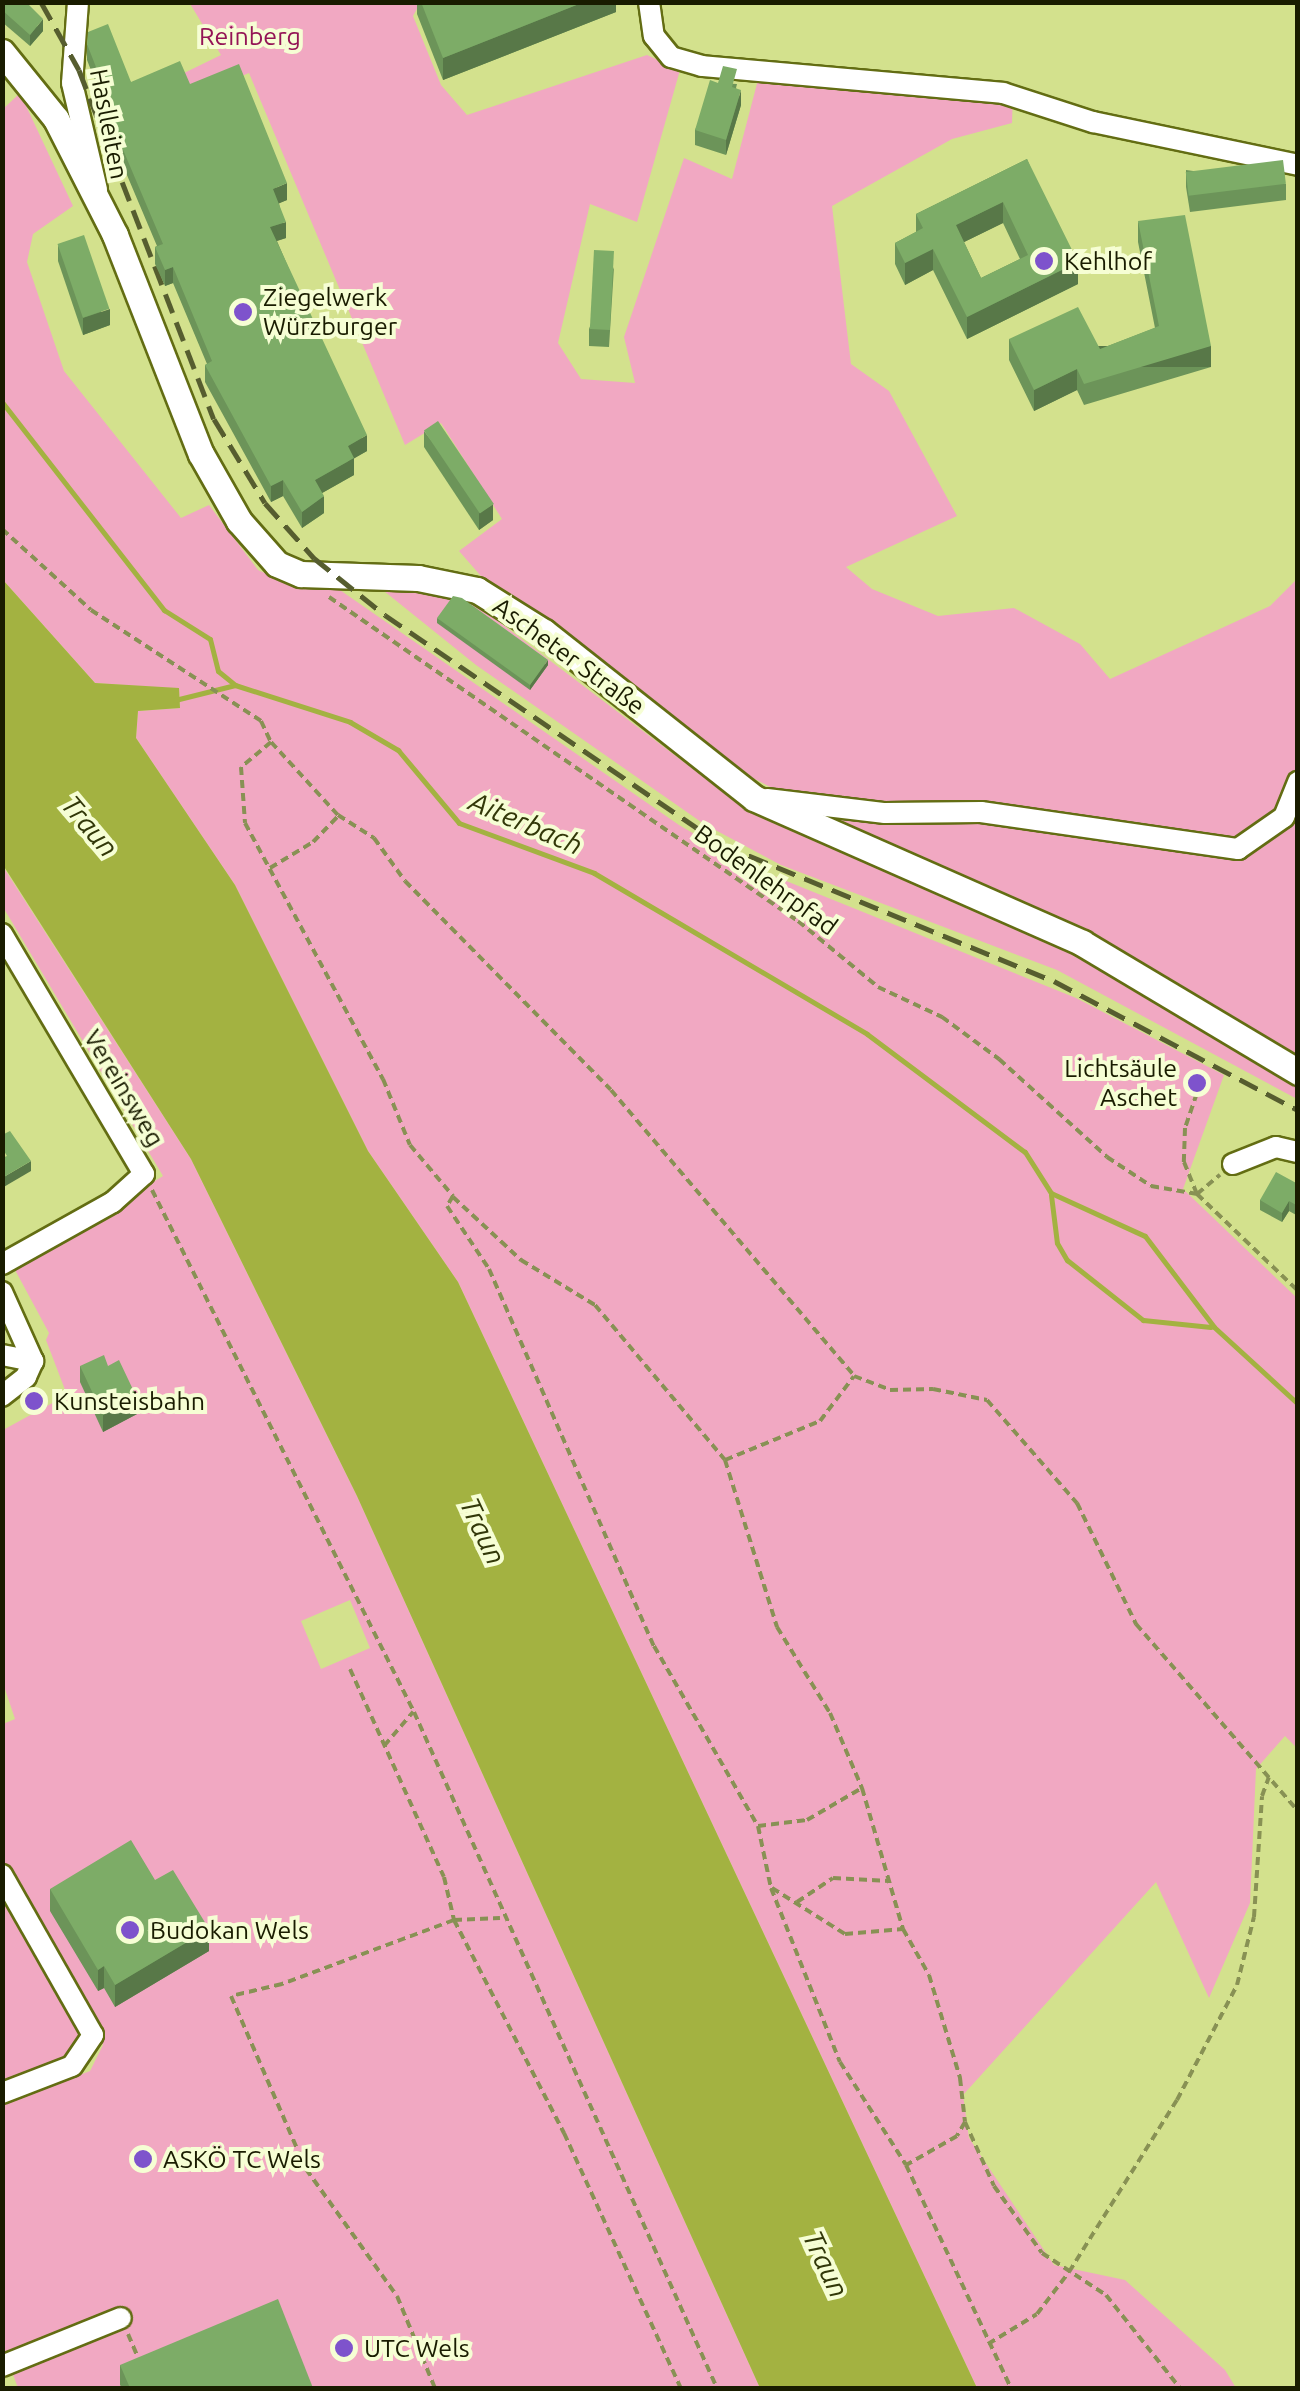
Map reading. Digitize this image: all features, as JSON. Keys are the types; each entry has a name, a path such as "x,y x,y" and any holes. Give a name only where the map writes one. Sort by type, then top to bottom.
{"main road":[{"name":"Ascheter Straße","path":"2,52 43,98 98,196 195,457 239,520 277,564 301,574 418,578 477,590 544,632 754,798 1082,944 1298,1072"}],"street":[{"name":"Haslleiten","path":"78,2 72,83 98,196"},
{"path":"649,2 654,36 670,57 702,66 1003,93 1093,122 1298,165"},
{"path":"754,798 884,812 981,812 1238,849 1284,817 1298,782"},
{"name":"Vereinsweg","path":"2,934 144,1174 113,1202 11,1254 2,1264"},
{"path":"1232,1164 1276,1147 1298,1152"},
{"path":"2,1292 34,1362"},
{"path":"2,1355 34,1362"},
{"path":"8,1393 34,1362"},
{"path":"2,1876 93,2035 72,2066 2,2093"},
{"path":"2,2366 122,2318"}],"path":[{"path":"2,529 91,610 161,650 261,721 271,742 338,816 374,838 405,881 611,1090 854,1376 890,1390 933,1388 987,1400 1076,1503 1136,1624 1298,1811"},
{"name":"Bodenlehrpfad","path":"326,597 344,602 798,921 878,987 942,1018 999,1058 1107,1157 1151,1186 1197,1194"},
{"path":"271,742 241,766 238,794 245,822 383,1079 410,1145 452,1196 521,1260 594,1305 724,1460 777,1628 830,1714 862,1788 903,1929 929,1975 960,2078 966,2122 994,2186 1042,2252 1106,2294 1180,2388"},
{"path":"270,868 313,842 338,816"},
{"path":"1201,1081 1185,1128 1184,1162 1197,1194 1298,1291"},
{"path":"1197,1194 1232,1164"},
{"path":"144,1174 414,1712 502,1918 717,2388"},
{"path":"452,1196 447,1206 489,1269 654,1646 758,1826 772,1888 840,2062 906,2165 1011,2388"},
{"path":"724,1460 820,1422 854,1376"},
{"path":"350,1668 444,1877 454,1920 564,2132 681,2388"},
{"path":"384,1746 414,1712"},
{"path":"988,2344 1037,2314 1070,2272 1177,2100 1237,1986 1254,1917 1262,1796 1269,1777"},
{"path":"758,1826 807,1820 862,1788"},
{"path":"798,1902 833,1878 890,1881"},
{"path":"772,1888 845,1934 903,1929"},
{"path":"434,2388 397,2296 306,2169 231,1996 282,1984 454,1920 502,1918"},
{"path":"906,2165 958,2136 966,2122"},
{"path":"122,2318 141,2364"}],"green space":[{"name":"Reinberg","path":"189,2 420,3 413,16 441,85 467,115 647,55 680,70 637,222 590,204 558,343 581,379 635,383 624,337 684,158 732,179 759,76 1013,91 1012,123 952,139 832,206 851,364 889,391 957,516 846,567 872,589 938,616 1014,608 1080,644 1110,679 1270,606 1297,579 1297,1061 724,763 487,583 459,551 502,519 441,423 405,445 249,73 191,97 182,74 221,55"},
{"path":"20,93 73,206 33,234 27,262 64,371 181,518 209,505 258,570 293,586 337,588 679,825 749,866 1076,998 1224,1075 1183,1189 1297,1298 1297,1748 1285,1736 1256,1769 1250,1903 1209,1998 1156,1882 963,2095 969,2138 1054,2265 1125,2280 1225,2370 1236,2388 977,2388 458,1282 368,1151 235,885 136,738 138,711 180,708 179,689 95,683 3,580 2,110"},
{"path":"379,587 430,587 470,600 726,794 1052,938 1297,1083 1297,1099 1057,970 781,865 704,824 476,665"},
{"path":"2,865 191,1159 357,1496 760,2388 18,2388 2,2345 3,2105 90,2071 103,2045 3,1860 3,1724 15,1719 2,1680 3,1430 67,1395 46,1340 49,1333 14,1268 163,1176 3,907","holes":["350,1600 370,1648 321,1669 301,1621"]},
{"path":"3,1896 80,2025 78,2046 60,2064 3,2085"}],"water":[{"name":"Traun","path":"3,580 95,683 179,688 180,708 138,711 136,738 235,885 368,1151 458,1282 977,2388 760,2388 357,1496 191,1159 3,865"}],"building":[{"path":"2,2 26,2 43,19 30,35 2,10"},
{"path":"421,2 584,2 443,58"},
{"name":"Ziegelwerk Würzburger","path":"108,24 131,82 180,61 190,84 239,64 287,183 273,189 286,222 270,227 367,435 348,446 354,458 315,480 324,496 302,512 283,480 271,486 205,365 212,361 173,267 165,270 155,247 163,244 110,119 115,116 87,44 88,32"},
{"path":"723,66 737,69 732,87 741,90 726,140 695,130 710,80 718,83"},
{"path":"1027,159 1078,262 967,317 933,249 905,263 895,243 923,228 916,214","holes":["1003,202 1028,255 981,278 956,225"]},
{"path":"1283,160 1286,184 1189,196 1186,172"},
{"path":"1185,215 1211,346 1084,384 1077,369 1034,390 1009,339 1078,307 1100,349 1159,326 1138,221"},
{"path":"84,235 109,309 83,318 58,244"},
{"path":"594,250 614,251 610,330 590,329"},
{"path":"438,421 494,504 480,513 424,431"},
{"path":"453,596 462,598 548,660 530,685 437,618"},
{"path":"10,1131 31,1161 2,1178 2,1158 7,1156 2,1148 2,1135"},
{"path":"1276,1172 1298,1184 1298,1206 1289,1201 1282,1213 1260,1200"},
{"path":"104,1355 108,1366 119,1360 137,1398 103,1415 80,1366"},
{"path":"131,1840 155,1880 173,1870 209,1929 115,1985 104,1966 98,1970 50,1889"},
{"path":"278,2299 313,2388 130,2388 120,2365"}],"waterway":[{"name":"Aiterbach","path":"2,402 164,610 210,639 218,671 235,685 350,722 398,750 459,823 594,873 867,1034 1025,1152 1051,1193 1145,1236 1214,1327 1298,1404"},
{"path":"175,700 235,685"},
{"name":"Aiterbach","path":"1051,1195 1057,1243 1067,1260 1143,1320 1211,1327"}],"railway":[{"path":"41,2 79,70 214,419 265,503 314,558 385,615 721,844 1054,981 1298,1110"}],"place":[{"name":"Kehlhof","path":"1044,261"},
{"name":"Ziegelwerk Würzburger","path":"243,312"},
{"name":"Lichtsäule Aschet","path":"1197,1083"},
{"name":"Kunsteisbahn","path":"34,1401"},
{"name":"Budokan Wels","path":"130,1930"},
{"name":"ASKÖ TC Wels","path":"143,2159"},
{"name":"UTC Wels","path":"344,2348"}]}
